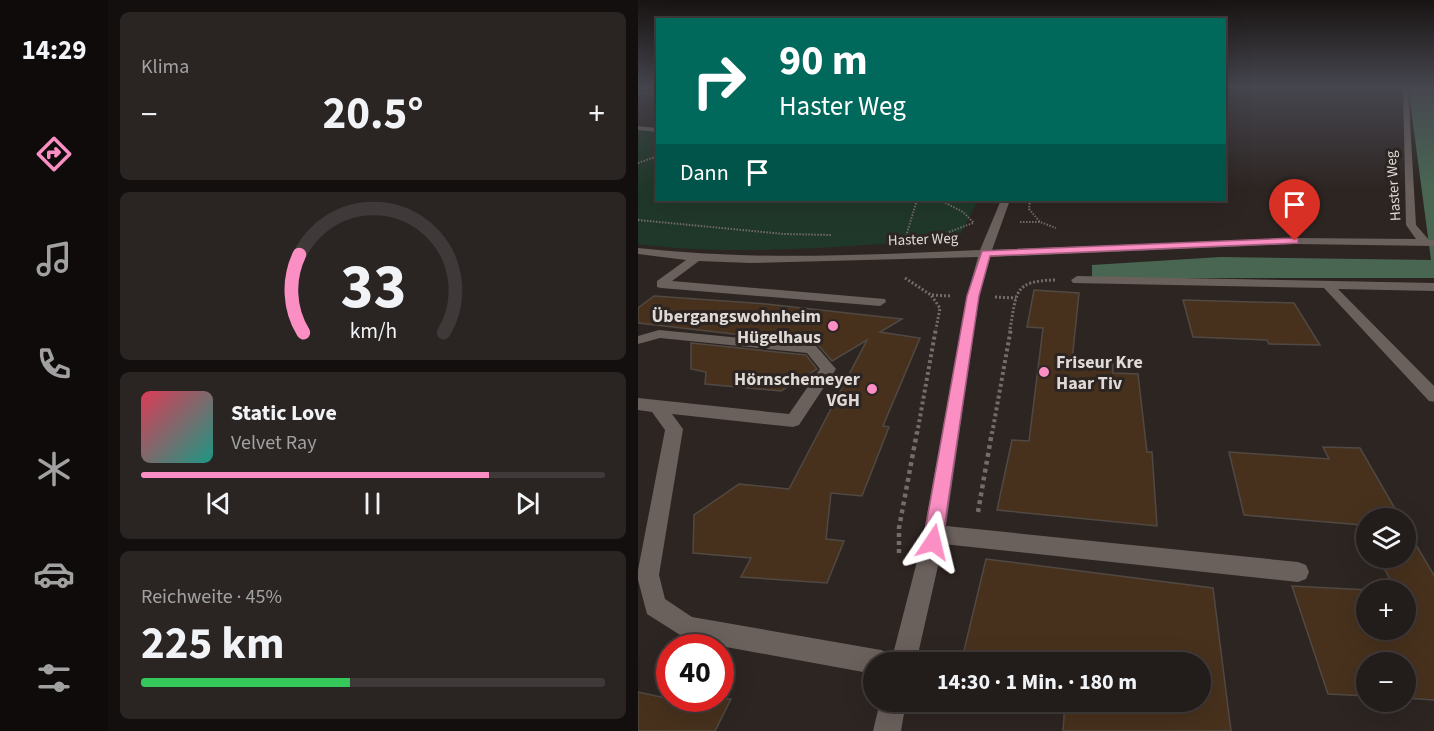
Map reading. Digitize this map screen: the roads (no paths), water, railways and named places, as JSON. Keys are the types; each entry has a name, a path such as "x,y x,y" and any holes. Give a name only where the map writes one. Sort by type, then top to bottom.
{"street":[{"name":"Haster Weg","path":"1406,120 1411,225 1417,235 1430,243"},
{"path":"638,128 656,130"},
{"path":"906,652 934,534 973,296 985,253 1005,201"},
{"name":"Haster Weg","path":"638,251 696,258 761,260 1295,241 1430,243"},
{"path":"696,258 661,284 880,302"},
{"path":"1077,279 1434,287"},
{"path":"1327,285 1434,397"},
{"path":"638,340 659,334 811,349 828,369 793,421 647,406"},
{"path":"647,406 674,429 643,576 655,606 688,627 863,660"},
{"path":"934,534 1298,572"},
{"path":"887,731 891,712"}],"place":[{"name":"Übergangswohnheim Hügelhaus","path":"833,326"},
{"name":"Friseur Kre Haar Tiv","path":"1044,372"},
{"name":"Hörnschemeyer VGH","path":"872,389"}]}
